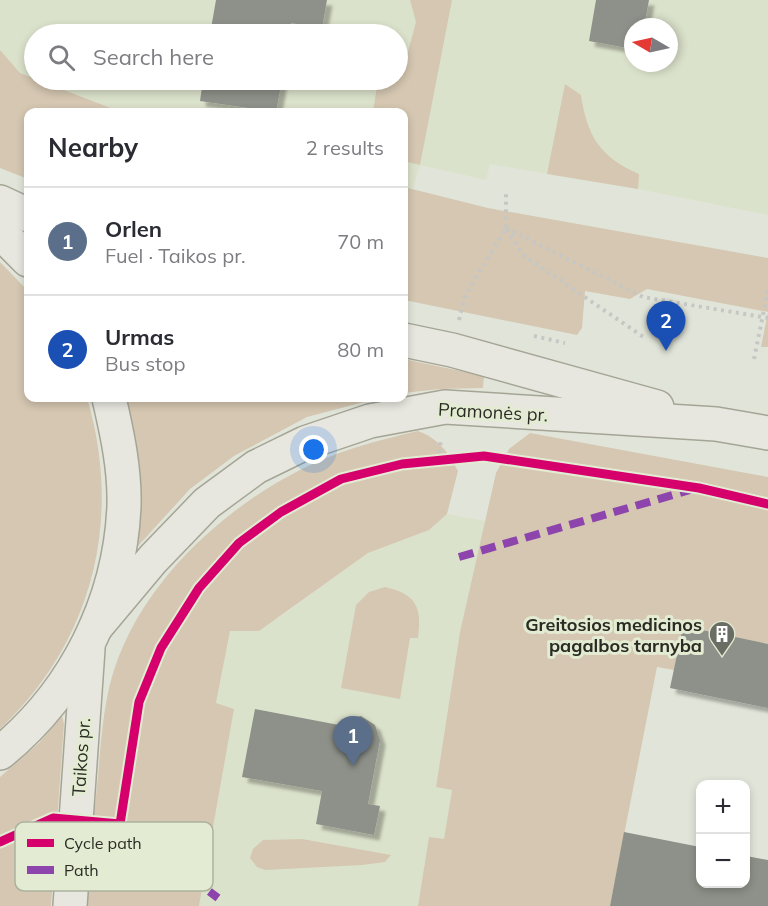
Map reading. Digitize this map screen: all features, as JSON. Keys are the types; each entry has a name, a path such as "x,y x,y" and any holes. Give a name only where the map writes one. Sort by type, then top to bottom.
{"main road":[{"path":"0,202 24,212"},
{"path":"0,215 24,224"},
{"path":"0,232 24,256"},
{"name":"Pramonės pr.","path":"408,341 452,350 716,424 768,433"},
{"path":"0,753 21,736 59,693 92,635 116,568 124,506 120,444 110,402"},
{"name":"Pramonės pr.","path":"92,635 153,559 207,502 256,467 305,443 345,428 406,412 444,407 716,424"},
{"name":"Taikos pr.","path":"77,822 92,635"},
{"name":"Taikos pr.","path":"70,906 71,891"}],"path":[{"path":"506,191 507,228 523,255 645,338"},
{"path":"461,312 465,296 507,228"},
{"path":"507,228 643,297 768,318"},
{"path":"754,358 768,290"}],"shaded area":[{"path":"0,0 768,0 768,215 638,189 490,164 486,180 420,165 413,189 408,188 408,108 111,108 64,90 408,90 408,24 24,24 24,74 20,73 0,50"},
{"path":"410,0 452,0 420,165 408,162 408,108 374,108 376,90 408,90 408,52 416,22"},
{"path":"0,50 24,75 24,90 64,90 111,108 24,108 24,177 0,168"},
{"path":"565,84 581,95 587,122 598,144 614,160 639,174 638,189 547,174"},
{"path":"408,188 488,208 768,258 768,312 647,289 630,299 585,291 582,328 577,335 408,301"},
{"path":"0,262 24,287 24,402 88,402 97,443 102,488 100,533 92,576 78,618 58,657 32,694 0,729"},
{"path":"768,312 768,347 761,347"},
{"path":"408,360 484,376 483,388 408,393"},
{"path":"126,402 364,402 307,417 234,456 190,489 138,546 140,465"},
{"path":"418,431 442,447 458,471 447,514 429,530 368,553 259,631 230,631 216,703 234,709 213,827 213,822 93,822 103,726 110,684 122,650 138,618 158,587 208,533 237,509 298,471 341,452"},
{"path":"530,433 768,477 768,644 683,626 674,670 657,667 610,906 418,906 429,837 444,839 452,790 436,787 460,632 496,473 509,449"},
{"path":"447,514 486,521 460,632 436,786 452,789 444,840 429,837 418,906 199,906 202,891 213,891 213,827 234,709 216,704 230,631 277,619 368,553 429,530"},
{"path":"385,587 411,598 419,618 418,638 410,638 400,699 341,688 356,605 369,592"},
{"path":"62,716 64,724 57,822 15,822 15,891 52,891 51,906 0,906 0,777 39,743"},
{"path":"302,839 391,855 385,862 362,865 265,870 257,867 250,858 253,849 263,840"},
{"path":"87,891 202,891 199,906 87,906"}],"building":[{"path":"216,0 327,0 323,24 212,24"},
{"path":"596,0 649,0 646,18 624,18 624,47 589,41"},
{"path":"202,90 280,90 277,108 248,108 200,101"},
{"name":"Greitosios medicinos pagalbos tarnyba","path":"683,626 768,644 768,708 670,688"},
{"path":"255,709 339,725 345,719 361,716 375,725 380,740 368,804 380,806 374,835 316,824 322,791 242,777"},
{"path":"624,832 696,846 696,888 750,888 750,857 768,860 768,906 610,906"}],"marked path":[{"path":"459,557 690,490"},
{"path":"209,891 218,898"}],"cycle path":[{"path":"120,822 139,702 161,648 199,588 239,543 281,512 341,479 402,464 484,456 699,488 768,504"},
{"path":"44,822 53,818 98,822"},
{"path":"0,842 15,835"}],"place":[{"name":"Urmas","path":"666,351"},
{"name":"Greitosios medicinos pagalbos tarnyba","path":"722,657"},
{"name":"Orlen","path":"353,766"}]}
